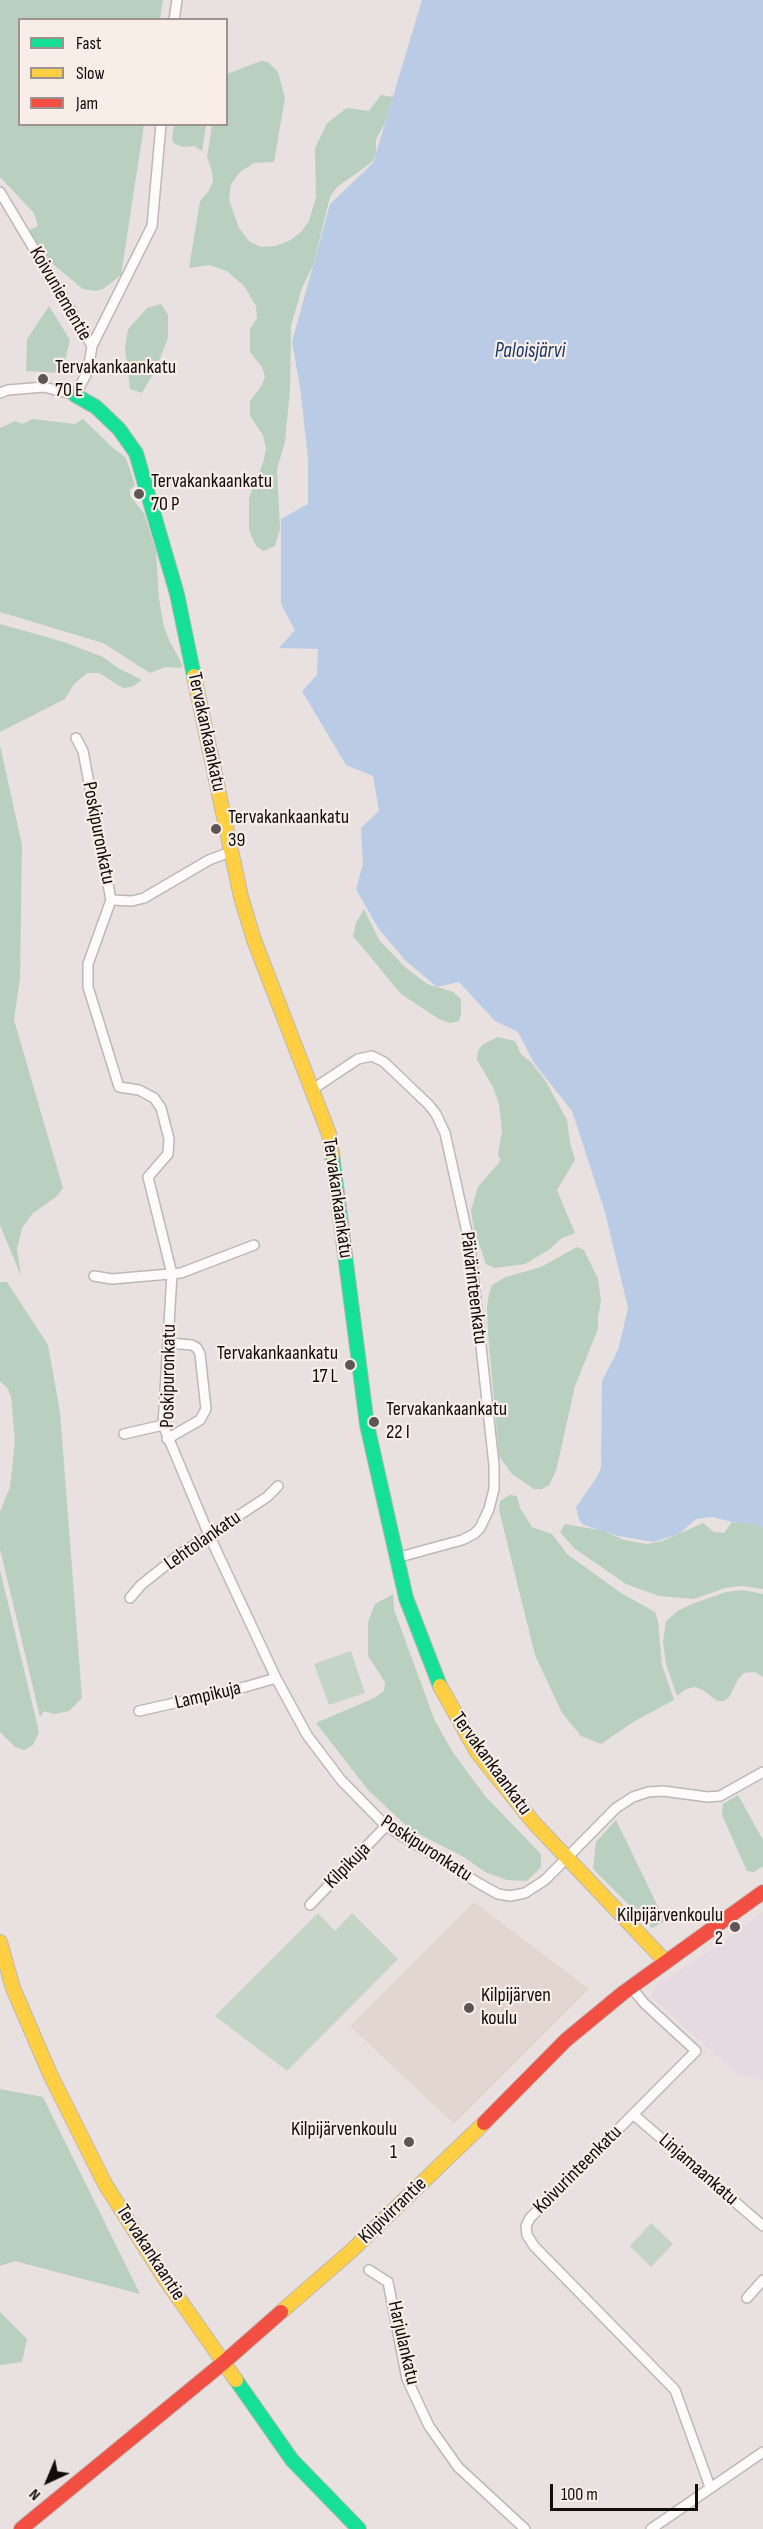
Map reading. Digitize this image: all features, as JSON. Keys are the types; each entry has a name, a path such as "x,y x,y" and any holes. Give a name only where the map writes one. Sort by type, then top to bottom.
{"street":[{"path":"174,18 177,0"},
{"path":"92,346 152,226 161,126"},
{"name":"Koivuniementie","path":"0,192 92,346 88,371 75,395"},
{"path":"0,393 8,390 44,387 75,395"},
{"name":"Tervakankaankatu","path":"75,395 96,407 119,429 136,453 177,594 206,725 230,852 254,940 329,1134 367,1425 406,1598 444,1698 459,1726 515,1802 666,1962"},
{"name":"Poskipuronkatu","path":"76,738 83,751 111,900 88,964 87,987 119,1088 145,1092 154,1098 161,1108 169,1139 170,1150 148,1177 172,1274 164,1425 167,1438 209,1535 276,1678 319,1752 365,1808 386,1826 480,1884 498,1894 510,1896 517,1896 535,1888 569,1857 616,1808 633,1797 648,1792 663,1791 708,1797 720,1796 763,1772"},
{"path":"111,900 132,901 144,898 209,860 230,852"},
{"name":"Päivärinteenkatu","path":"313,1089 358,1059 372,1056 384,1062 429,1105 445,1133 470,1246 494,1466 494,1489 489,1509 480,1528 474,1534 462,1540 396,1558"},
{"path":"94,1276 112,1279 181,1273 254,1245"},
{"path":"167,1438 200,1420 206,1409 200,1354 197,1348 192,1345 168,1343"},
{"path":"124,1434 164,1425"},
{"name":"Lehtolankatu","path":"130,1598 141,1585 209,1535 267,1497 278,1486"},
{"name":"Lampikuja","path":"139,1711 276,1678"},
{"name":"Kilpikuja","path":"310,1905 386,1826"},
{"name":"Kilpivirrantie","path":"21,2529 224,2363 350,2252 461,2146 566,2040 631,1987 763,1892"},
{"name":"Tervakankaantie","path":"0,1942 13,1988 50,2074 105,2184 165,2279 292,2460 359,2529"},
{"name":"Koivurinteenkatu","path":"631,1987 644,2003 696,2051 530,2218 526,2226 527,2235 534,2246 675,2390 710,2487"},
{"name":"Linjamaankatu","path":"634,2115 763,2226"},
{"name":"Harjulankatu","path":"369,2270 388,2282 407,2379 429,2426 458,2467 525,2529"},
{"path":"747,2298 763,2280"},
{"path":"651,2529 763,2452"}],"shaded area":[{"name":"Kilpijärven koulu","path":"474,1902 589,1989 454,2124 350,2026"},
{"path":"763,1910 763,2080 738,2075 651,1997 657,1985 737,1933"}],"green space":[{"path":"0,0 163,0 160,18 18,18 18,126 144,126 121,275 103,289 96,291 83,289 48,260 29,230 38,226 34,213 0,177"},
{"path":"261,61 268,62 278,72 285,98 274,162 254,163 240,172 231,184 229,200 239,228 249,241 261,247 275,246 289,241 301,232 309,221 316,197 315,148 327,123 347,108 369,111 381,95 393,97 384,125 376,139 376,153 372,162 337,187 330,197 313,265 302,288 291,325 290,389 285,442 277,469 280,529 275,546 263,551 256,546 249,530 249,498 266,449 263,435 250,416 250,401 265,377 262,367 250,352 250,329 257,318 256,306 244,286 227,271 209,265 189,268 200,201 208,192 213,181 207,157 212,126 228,126 228,74"},
{"path":"174,126 206,126 202,151 194,146 183,147 172,140"},
{"path":"161,304 168,315 168,338 155,371 142,393 130,389 125,348 128,329 147,308"},
{"path":"49,306 70,340 62,373 26,371 27,339"},
{"path":"32,419 75,424 83,419 126,458 135,485 130,490 130,496 144,513 156,551 159,599 164,627 182,668 165,667 150,673 103,643 0,612 0,428 15,421 23,424"},
{"path":"0,624 64,642 103,657 118,668 142,680 132,687 123,688 99,673 87,673 74,684 65,699 0,732"},
{"path":"0,745 22,845 20,978 14,1020 63,1188 56,1197 33,1213 22,1228 17,1249 21,1276 0,1225"},
{"path":"364,909 379,940 406,968 427,984 453,992 461,999 459,1021 450,1023 439,1019 401,994 353,936 356,923"},
{"path":"497,1037 515,1041 521,1054 531,1062 545,1080 567,1120 575,1160 557,1190 575,1233 562,1238 550,1249 525,1264 495,1268 486,1264 474,1230 471,1210 478,1187 501,1160 498,1155 502,1131 499,1104 493,1087 477,1060 478,1051 482,1045"},
{"path":"577,1247 584,1250 598,1279 601,1302 598,1329 575,1386 556,1471 549,1485 542,1489 534,1489 512,1474 499,1456 488,1333 489,1294 492,1285 506,1277 541,1267"},
{"path":"0,1282 7,1282 48,1345 60,1412 82,1698 69,1711 54,1714 44,1711 40,1717 0,1549 0,1512 10,1487 15,1441 11,1397 8,1389 0,1381"},
{"path":"510,1495 517,1496 520,1508 532,1527 552,1534 567,1554 621,1593 655,1612 662,1665 674,1700 633,1722 601,1744 581,1736 562,1713 535,1655 499,1510 500,1501"},
{"path":"732,1522 755,1524 763,1528 763,1589 742,1586 725,1588 694,1599 659,1596 626,1584 574,1548 560,1532 565,1524 604,1531 624,1540 647,1544 663,1541 703,1523 714,1532 724,1533"},
{"path":"0,1570 39,1732 33,1745 24,1750 15,1747 0,1732"},
{"path":"743,1590 763,1594 763,1677 755,1672 744,1673 738,1679 730,1696 724,1701 717,1701 695,1687 686,1689 677,1696 666,1664 663,1642 666,1621 679,1610 695,1603 726,1592"},
{"path":"393,1594 394,1610 435,1721 452,1751 485,1796 541,1854 541,1867 527,1881 507,1880 485,1872 464,1857 411,1830 368,1790 316,1723 374,1698 384,1691 385,1682 368,1656 368,1622 375,1604"},
{"path":"351,1651 365,1693 329,1705 314,1664"},
{"path":"738,1795 763,1840 763,1866 754,1872 747,1871 722,1815 723,1804"},
{"path":"616,1820 665,1921 652,1928 593,1869 596,1842"},
{"path":"318,1913 335,1931 352,1913 398,1959 287,2071 215,2016"},
{"path":"0,2089 43,2097 140,2294 15,2261 0,2266"},
{"path":"651,2223 673,2244 651,2267 630,2246"},
{"path":"0,2312 27,2339 22,2362 0,2365"}],"water":[{"name":"Paloisjärvi","path":"422,0 763,0 763,1528 754,1524 713,1517 696,1519 679,1534 654,1542 618,1536 584,1525 579,1520 576,1507 601,1468 602,1381 618,1350 628,1308 605,1212 572,1111 534,1063 518,1032 495,1021 459,982 437,987 405,960 378,928 356,889 363,864 361,828 379,811 373,776 346,765 302,691 317,675 318,649 279,648 295,630 281,604 281,519 308,504 308,458 292,342 330,204 373,163"}],"traffic: fast":[{"path":"75,395 96,407 119,429 136,453 177,594 194,676"},
{"path":"332,1154 367,1425 406,1598 440,1686"},
{"path":"236,2380 292,2460 359,2529"}],"traffic: slow":[{"path":"194,676 241,897 254,940 329,1134 332,1154"},
{"path":"440,1686 477,1752 534,1823 666,1962"},
{"path":"0,1942 13,1988 50,2074 105,2184 165,2279 236,2380"},
{"path":"281,2312 350,2252 484,2123"}],"traffic: jam":[{"path":"484,2123 566,2040 623,1993 763,1892"},
{"path":"21,2529 223,2363 281,2312"}],"place":[{"name":"Tervakankaankatu 70 E","path":"43,379"},
{"name":"Tervakankaankatu 70 P","path":"139,494"},
{"name":"Tervakankaankatu 39","path":"216,829"},
{"name":"Tervakankaankatu 17 L","path":"350,1365"},
{"name":"Tervakankaankatu 22 I","path":"374,1422"},
{"name":"Kilpijärvenkoulu 2","path":"735,1927"},
{"name":"Kilpijärven koulu","path":"469,2008"},
{"name":"Kilpijärvenkoulu 1","path":"409,2142"}]}
